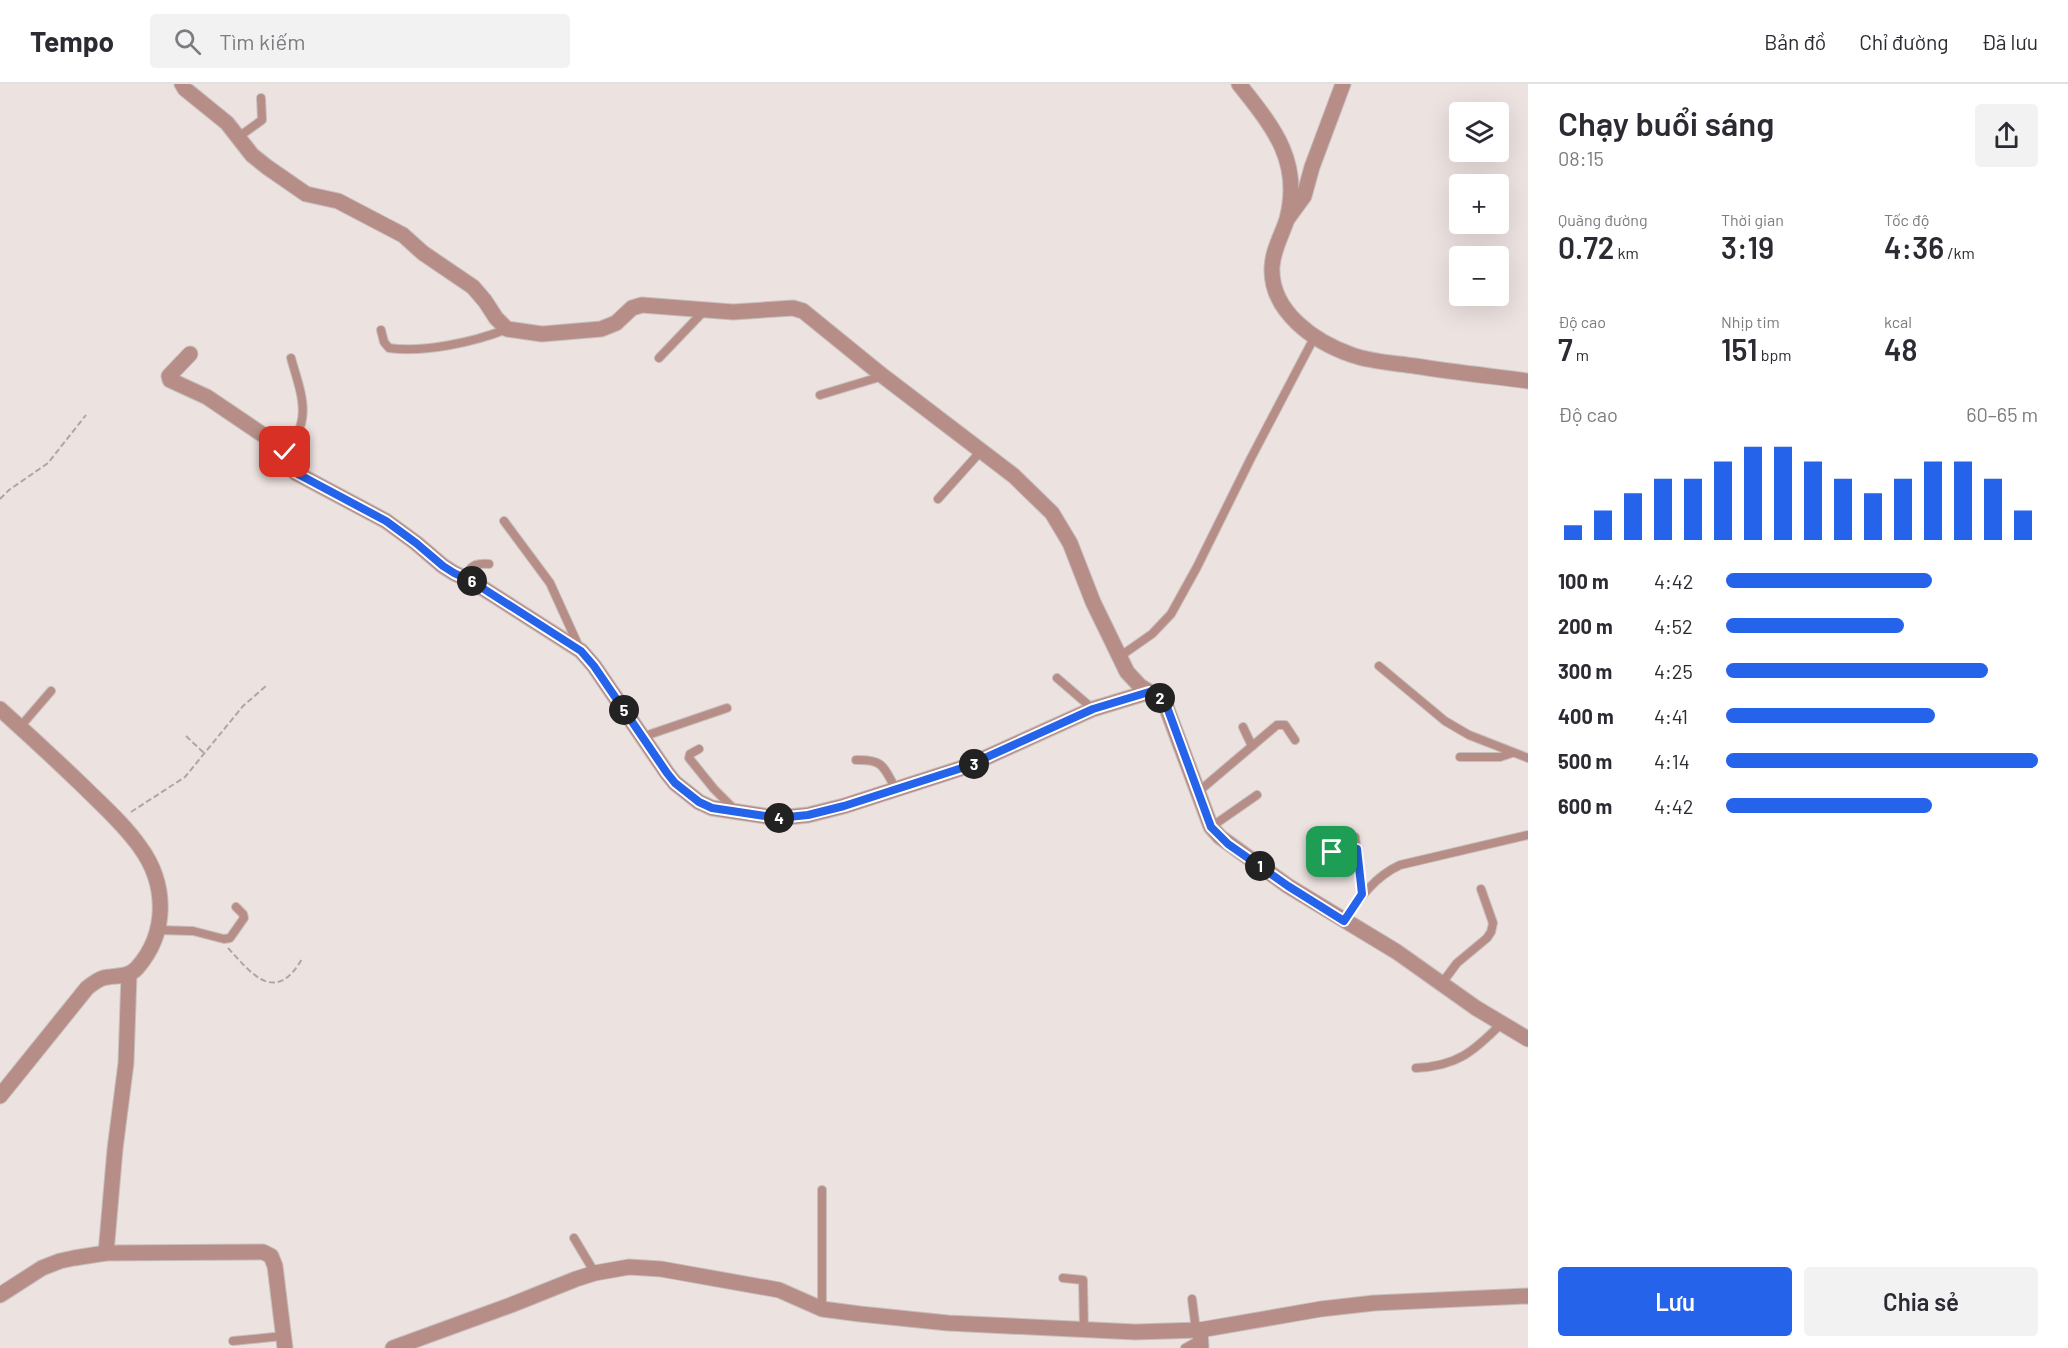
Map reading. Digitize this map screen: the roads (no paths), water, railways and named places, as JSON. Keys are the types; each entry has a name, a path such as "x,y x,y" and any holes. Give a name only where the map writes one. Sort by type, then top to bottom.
{"street":[{"path":"182,84 185,89 227,123 252,155 306,194 338,201 403,234 423,253 473,287 495,318 507,328 542,334 601,329 616,323 632,308 642,305 733,312 799,309 1029,488 1052,513 1070,543 1093,602 1119,657 1134,680 1164,701 1211,827 1228,844 1288,886 1397,952 1501,1024 1528,1039"},
{"path":"1239,84 1271,125 1284,148 1289,165 1291,192 1286,220 1276,245 1272,267 1275,291 1283,308 1291,317 1326,343 1353,355 1383,362 1528,381"},
{"path":"1286,220 1304,196 1343,84"},
{"path":"190,354 169,376 170,380 207,397 285,452 288,465 296,473 386,521 443,566 481,586 581,651 594,666 667,773 699,802 712,808 778,818 808,815 965,767 1093,709 1149,692"},
{"path":"0,709 119,821 141,848 155,876 160,897 161,916 151,949 138,968 129,974 100,979 87,988 0,1096"},
{"path":"106,1253 115,1149 126,1063 129,974"},
{"path":"0,1295 30,1275 60,1260 106,1253 214,1251 267,1254 273,1259 275,1266 284,1342"},
{"path":"393,1348 511,1305 576,1278 629,1267 661,1269 779,1290 822,1308 860,1314 948,1323 1199,1337 1321,1308 1528,1296"}],"lane":[{"path":"237,138 262,120 261,98"},
{"path":"659,358 704,311"},
{"path":"381,330 384,342 389,348 412,349 480,338 507,328"},
{"path":"1119,657 1152,634 1171,614 1315,336"},
{"path":"285,452 295,440 303,420 303,401 291,358"},
{"path":"820,395 883,376"},
{"path":"938,499 981,451"},
{"path":"504,521 550,584 581,651"},
{"path":"464,578 472,566 477,563 489,564"},
{"path":"1379,666 1445,721 1470,735 1528,758"},
{"path":"1057,678 1093,709"},
{"path":"20,727 51,692"},
{"path":"642,737 727,708"},
{"path":"1198,792 1281,724 1285,725 1295,740"},
{"path":"1243,727 1252,746"},
{"path":"699,749 690,754 689,758 714,789 737,812"},
{"path":"1460,757 1500,757 1512,753"},
{"path":"856,760 875,760 882,766 896,789"},
{"path":"1211,827 1257,795"},
{"path":"1344,921 1362,894 1383,875 1400,865 1528,835"},
{"path":"1355,837 1362,894"},
{"path":"1332,852 1357,849"},
{"path":"1442,983 1457,963 1491,932 1493,923 1481,889"},
{"path":"158,930 178,929 217,938 230,938 244,918 236,907"},
{"path":"1416,1068 1439,1066 1467,1055 1501,1024"},
{"path":"822,1190 822,1308"},
{"path":"574,1238 595,1273"},
{"path":"1063,1278 1083,1280 1084,1330"},
{"path":"1185,1348 1199,1337 1192,1299"},
{"path":"233,1341 284,1342"}]}
